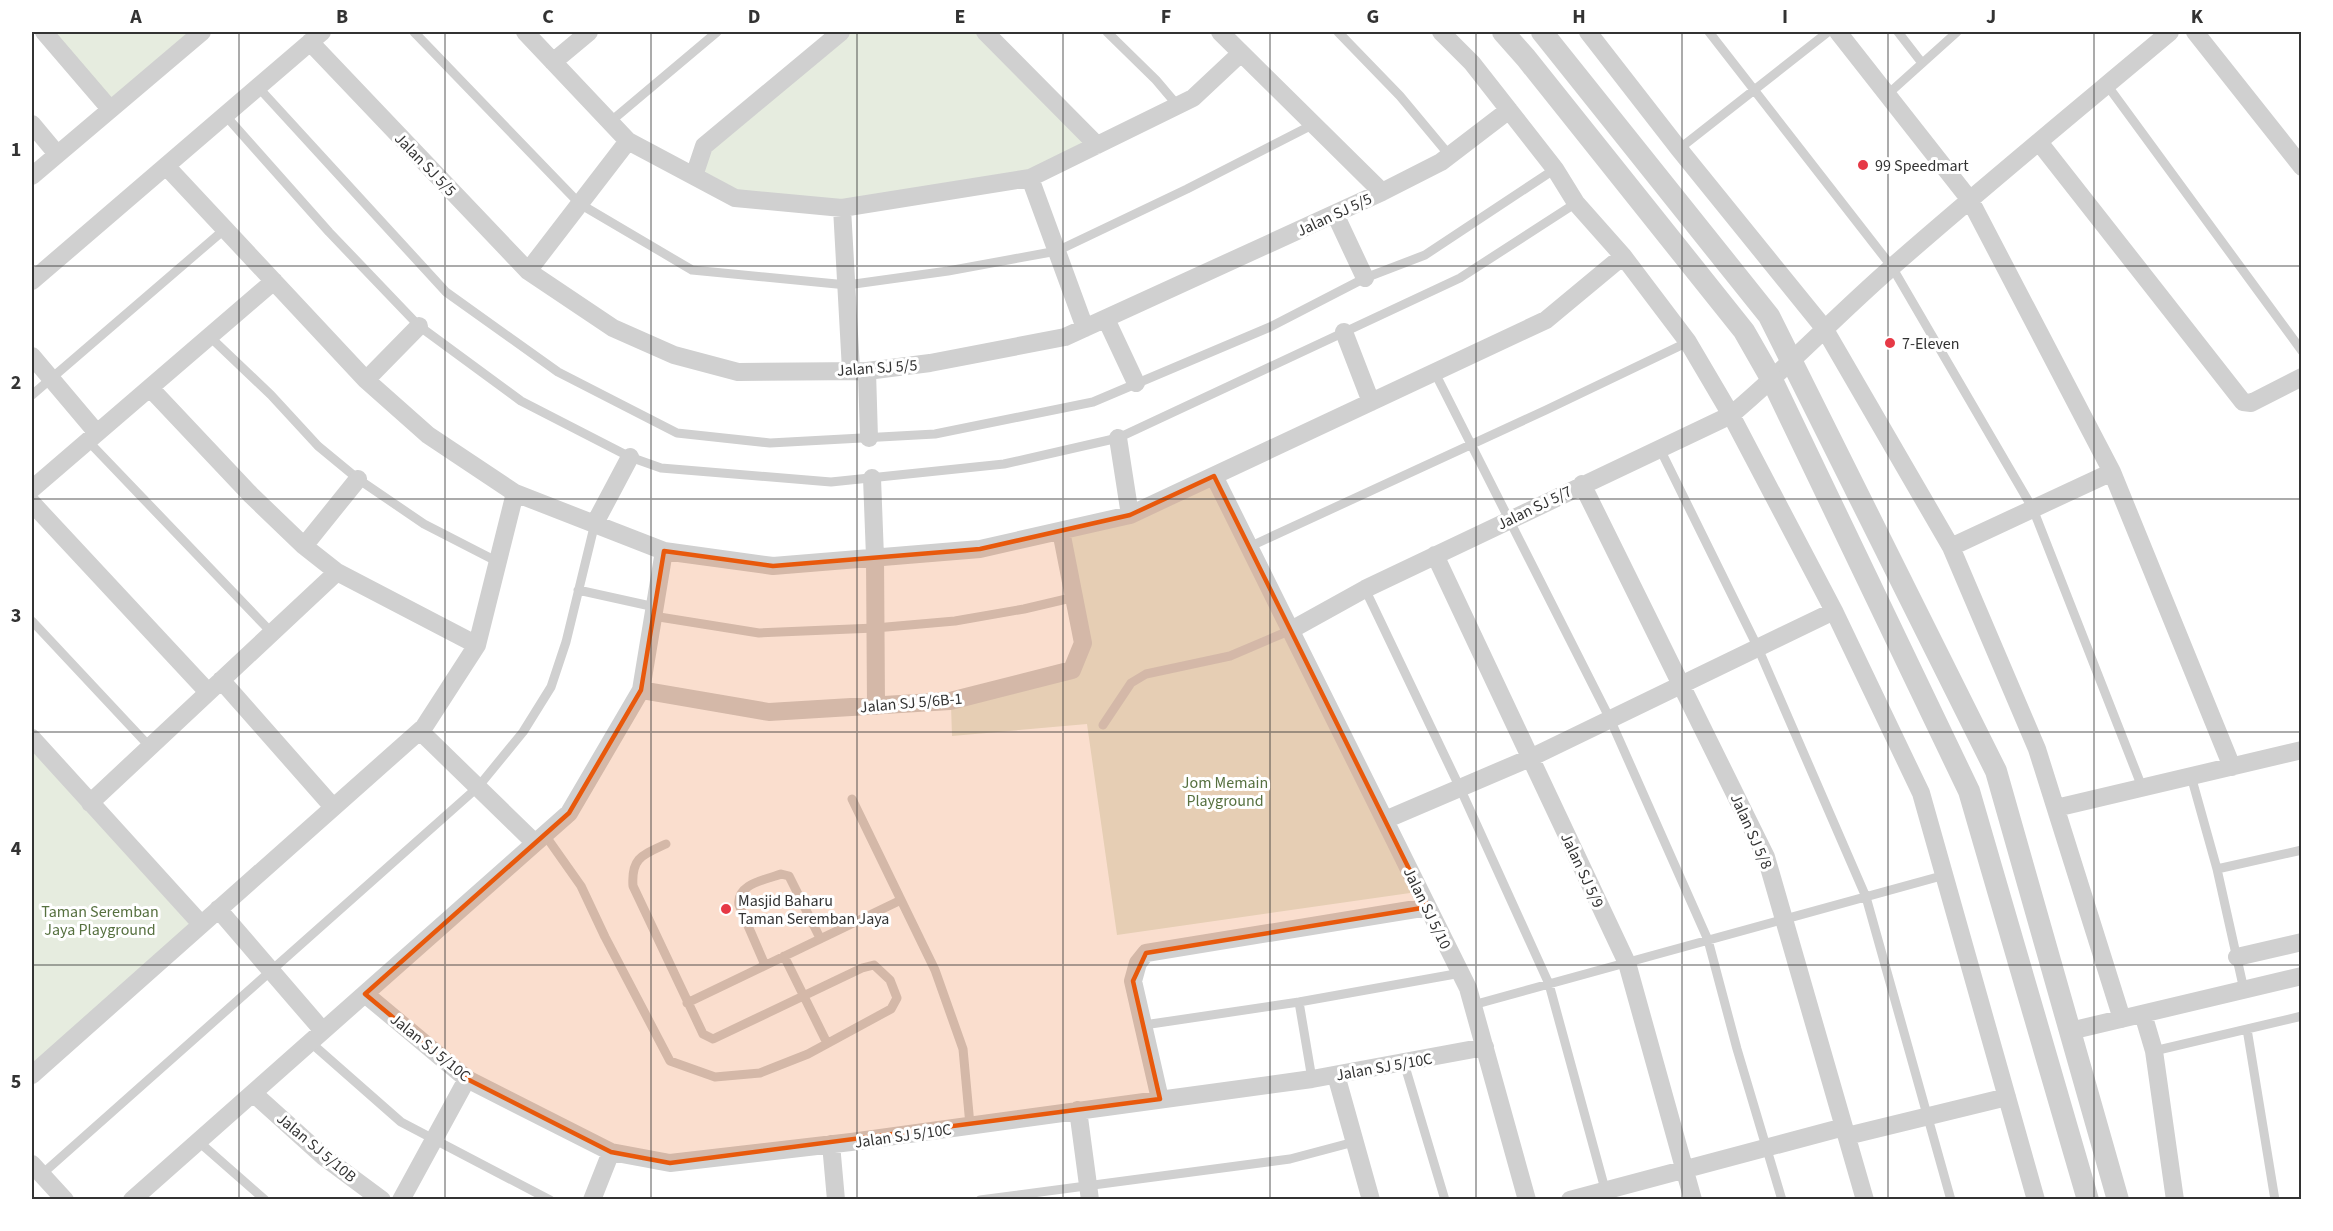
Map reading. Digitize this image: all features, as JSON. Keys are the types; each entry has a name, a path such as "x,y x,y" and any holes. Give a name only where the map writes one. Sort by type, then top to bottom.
{"street":[{"path":"44,32 110,109"},
{"path":"32,176 199,32"},
{"path":"525,32 628,141 735,198 842,208 1030,178 1193,98 1241,52"},
{"path":"553,62 588,32"},
{"path":"694,176 704,146 841,32"},
{"path":"985,32 1097,145"},
{"path":"1220,32 1382,192"},
{"path":"1441,32 1472,63 1555,169 1576,203 1623,256 1688,342 1731,415 1834,611 1921,793 2036,1200"},
{"path":"1503,32 1540,75 1744,331 1772,380 1968,791 2088,1200"},
{"path":"1542,32 1768,316 1996,771 2118,1200"},
{"path":"1588,32 1824,328 1951,547 2037,749 2122,1019"},
{"path":"1839,32 1970,200 2112,472 2232,767"},
{"name":"Jalan SJ 5/7","path":"1292,630 1365,589 1659,447 1731,415 1772,380 1824,328 1892,267 2170,32"},
{"path":"2195,32 2301,167"},
{"path":"32,281 316,37"},
{"name":"Jalan SJ 5/5","path":"316,37 528,271 614,328 674,355 738,372 859,371 930,363 1065,337 1335,214 1441,162 1509,110"},
{"path":"32,124 57,154"},
{"path":"528,271 628,141"},
{"path":"2039,142 2242,402 2252,403 2301,377"},
{"path":"166,166 366,380 428,435 515,493 664,551 773,566 980,549 1130,515 1546,320 1623,256"},
{"path":"1030,178 1085,328"},
{"path":"842,208 847,285 868,438"},
{"path":"1335,214 1365,278"},
{"path":"32,489 274,281"},
{"path":"1106,319 1136,383"},
{"path":"366,380 419,326"},
{"path":"1344,332 1371,402"},
{"path":"32,356 92,437"},
{"path":"150,388 251,495 304,546 337,572 477,645"},
{"path":"1118,438 1130,515"},
{"path":"595,523 630,456"},
{"path":"1951,547 2112,472"},
{"name":"Jalan SJ 5/10","path":"1214,476 1468,988 1527,1200"},
{"path":"304,546 358,478"},
{"path":"872,478 876,706"},
{"name":"Jalan SJ 5/8","path":"1582,484 1766,857 1865,1200"},
{"path":"32,1075 420,731 477,645 515,493"},
{"path":"32,503 333,807"},
{"name":"Jalan SJ 5/6B-1","path":"642,690 769,712 950,701 1072,670 1083,643 1061,531"},
{"path":"143,1196 253,1093 569,813 642,690 664,551"},
{"name":"Jalan SJ 5/9","path":"1435,555 1627,963 1693,1200"},
{"path":"90,803 337,572"},
{"path":"1385,820 1530,758 1834,611"},
{"path":"420,731 478,787 540,839"},
{"path":"32,738 201,924"},
{"path":"2056,807 2301,750"},
{"path":"1160,1099 1133,981 1138,963 1146,953 1428,907"},
{"path":"218,909 271,970 316,1037"},
{"path":"2237,957 2301,942"},
{"path":"2070,1031 2301,976"},
{"name":"Jalan SJ 5/10C","path":"365,994 467,1079 610,1152 670,1163 831,1144 1311,1079 1485,1047"},
{"path":"2143,1014 2154,1051 2175,1200"},
{"path":"1336,1075 1371,1200"},
{"path":"401,1200 467,1079"},
{"name":"Jalan SJ 5/10B","path":"253,1093 324,1157 382,1200"},
{"path":"1570,1200 1606,1195 1685,1170 1768,1148 1928,1117 2007,1097"},
{"path":"1078,1110 1089,1192"},
{"path":"831,1144 836,1200"},
{"path":"592,1200 610,1152"},
{"path":"36,1170 65,1200"}],"lane":[{"path":"414,32 580,204 692,270 847,285 948,272 1057,251 1187,189 1314,124"},
{"path":"610,122 717,32"},
{"path":"1107,32 1156,80 1178,106"},
{"path":"1338,32 1400,96 1450,156"},
{"path":"1709,32 1892,267 2033,509 2142,787"},
{"path":"1679,149 1827,32"},
{"path":"1898,32 1922,63"},
{"path":"1887,94 1957,32"},
{"path":"2107,85 2301,351"},
{"path":"258,87 446,292 558,372 677,433 770,443 935,434 1093,402 1270,327 1365,278 1425,255 1555,169"},
{"path":"225,115 329,232 419,326 521,401 630,456 661,468 831,482 1004,464 1118,438 1460,278 1576,203"},
{"path":"32,395 225,229"},
{"path":"209,336 271,395 318,446 358,478 424,524 498,562"},
{"path":"1249,547 1688,342"},
{"path":"1435,373 1610,719 1708,940 1782,1200"},
{"path":"92,437 272,633"},
{"path":"1659,447 1758,648 1866,897 1950,1200"},
{"path":"36,1170 271,970 478,787 523,732 550,687 566,642 595,523"},
{"path":"1365,589 1460,788 1549,984 1606,1195"},
{"path":"578,590 654,612 759,633 876,628 955,621 1075,597"},
{"path":"32,621 150,747"},
{"path":"1103,725 1131,683 1146,674 1230,656 1292,630"},
{"path":"2191,776 2217,869 2244,990"},
{"path":"852,799 935,970 963,1049 970,1125"},
{"path":"540,839 581,886 670,1062 715,1077 760,1073 808,1054 891,1009 897,998 890,980 874,965 862,968 713,1039 703,1034 633,886 632,870 644,854 666,844"},
{"path":"2217,869 2301,850"},
{"path":"765,965 738,905 742,889 781,874 789,876 820,938"},
{"path":"1473,1005 1945,875"},
{"path":"687,1003 901,900"},
{"path":"784,956 827,1043"},
{"path":"1144,1025 1299,1002 1461,973"},
{"path":"1299,1002 1311,1079"},
{"path":"2154,1051 2301,1016"},
{"path":"2247,1029 2275,1200"},
{"path":"316,1037 401,1122 550,1200"},
{"path":"1404,1063 1445,1200"},
{"path":"199,1142 265,1200"},
{"path":"980,1200 1089,1192 1290,1159 1354,1142"}],"highlighted area":[{"path":"1214,476 1428,907 1146,953 1133,981 1160,1099 670,1163 611,1152 467,1079 365,994 569,813 641,690 664,551 773,566 980,549 1130,515"}],"green space":[{"path":"47,32 199,32 110,107"},
{"path":"845,32 981,32 1092,145 1029,176 878,201 736,196 698,175 707,147"},
{"name":"Jom Memain Playground","path":"1213,481 1417,892 1117,935 1087,724 952,736 951,705 1073,673 1087,643 1065,534"},
{"name":"Taman Seremban Jaya Playground","path":"32,745 198,924 32,1071"}],"place":[{"name":"99 Speedmart","path":"1863,165"},
{"name":"7-Eleven","path":"1890,343"},
{"name":"Masjid Baharu Taman Seremban Jaya","path":"726,909"}]}
